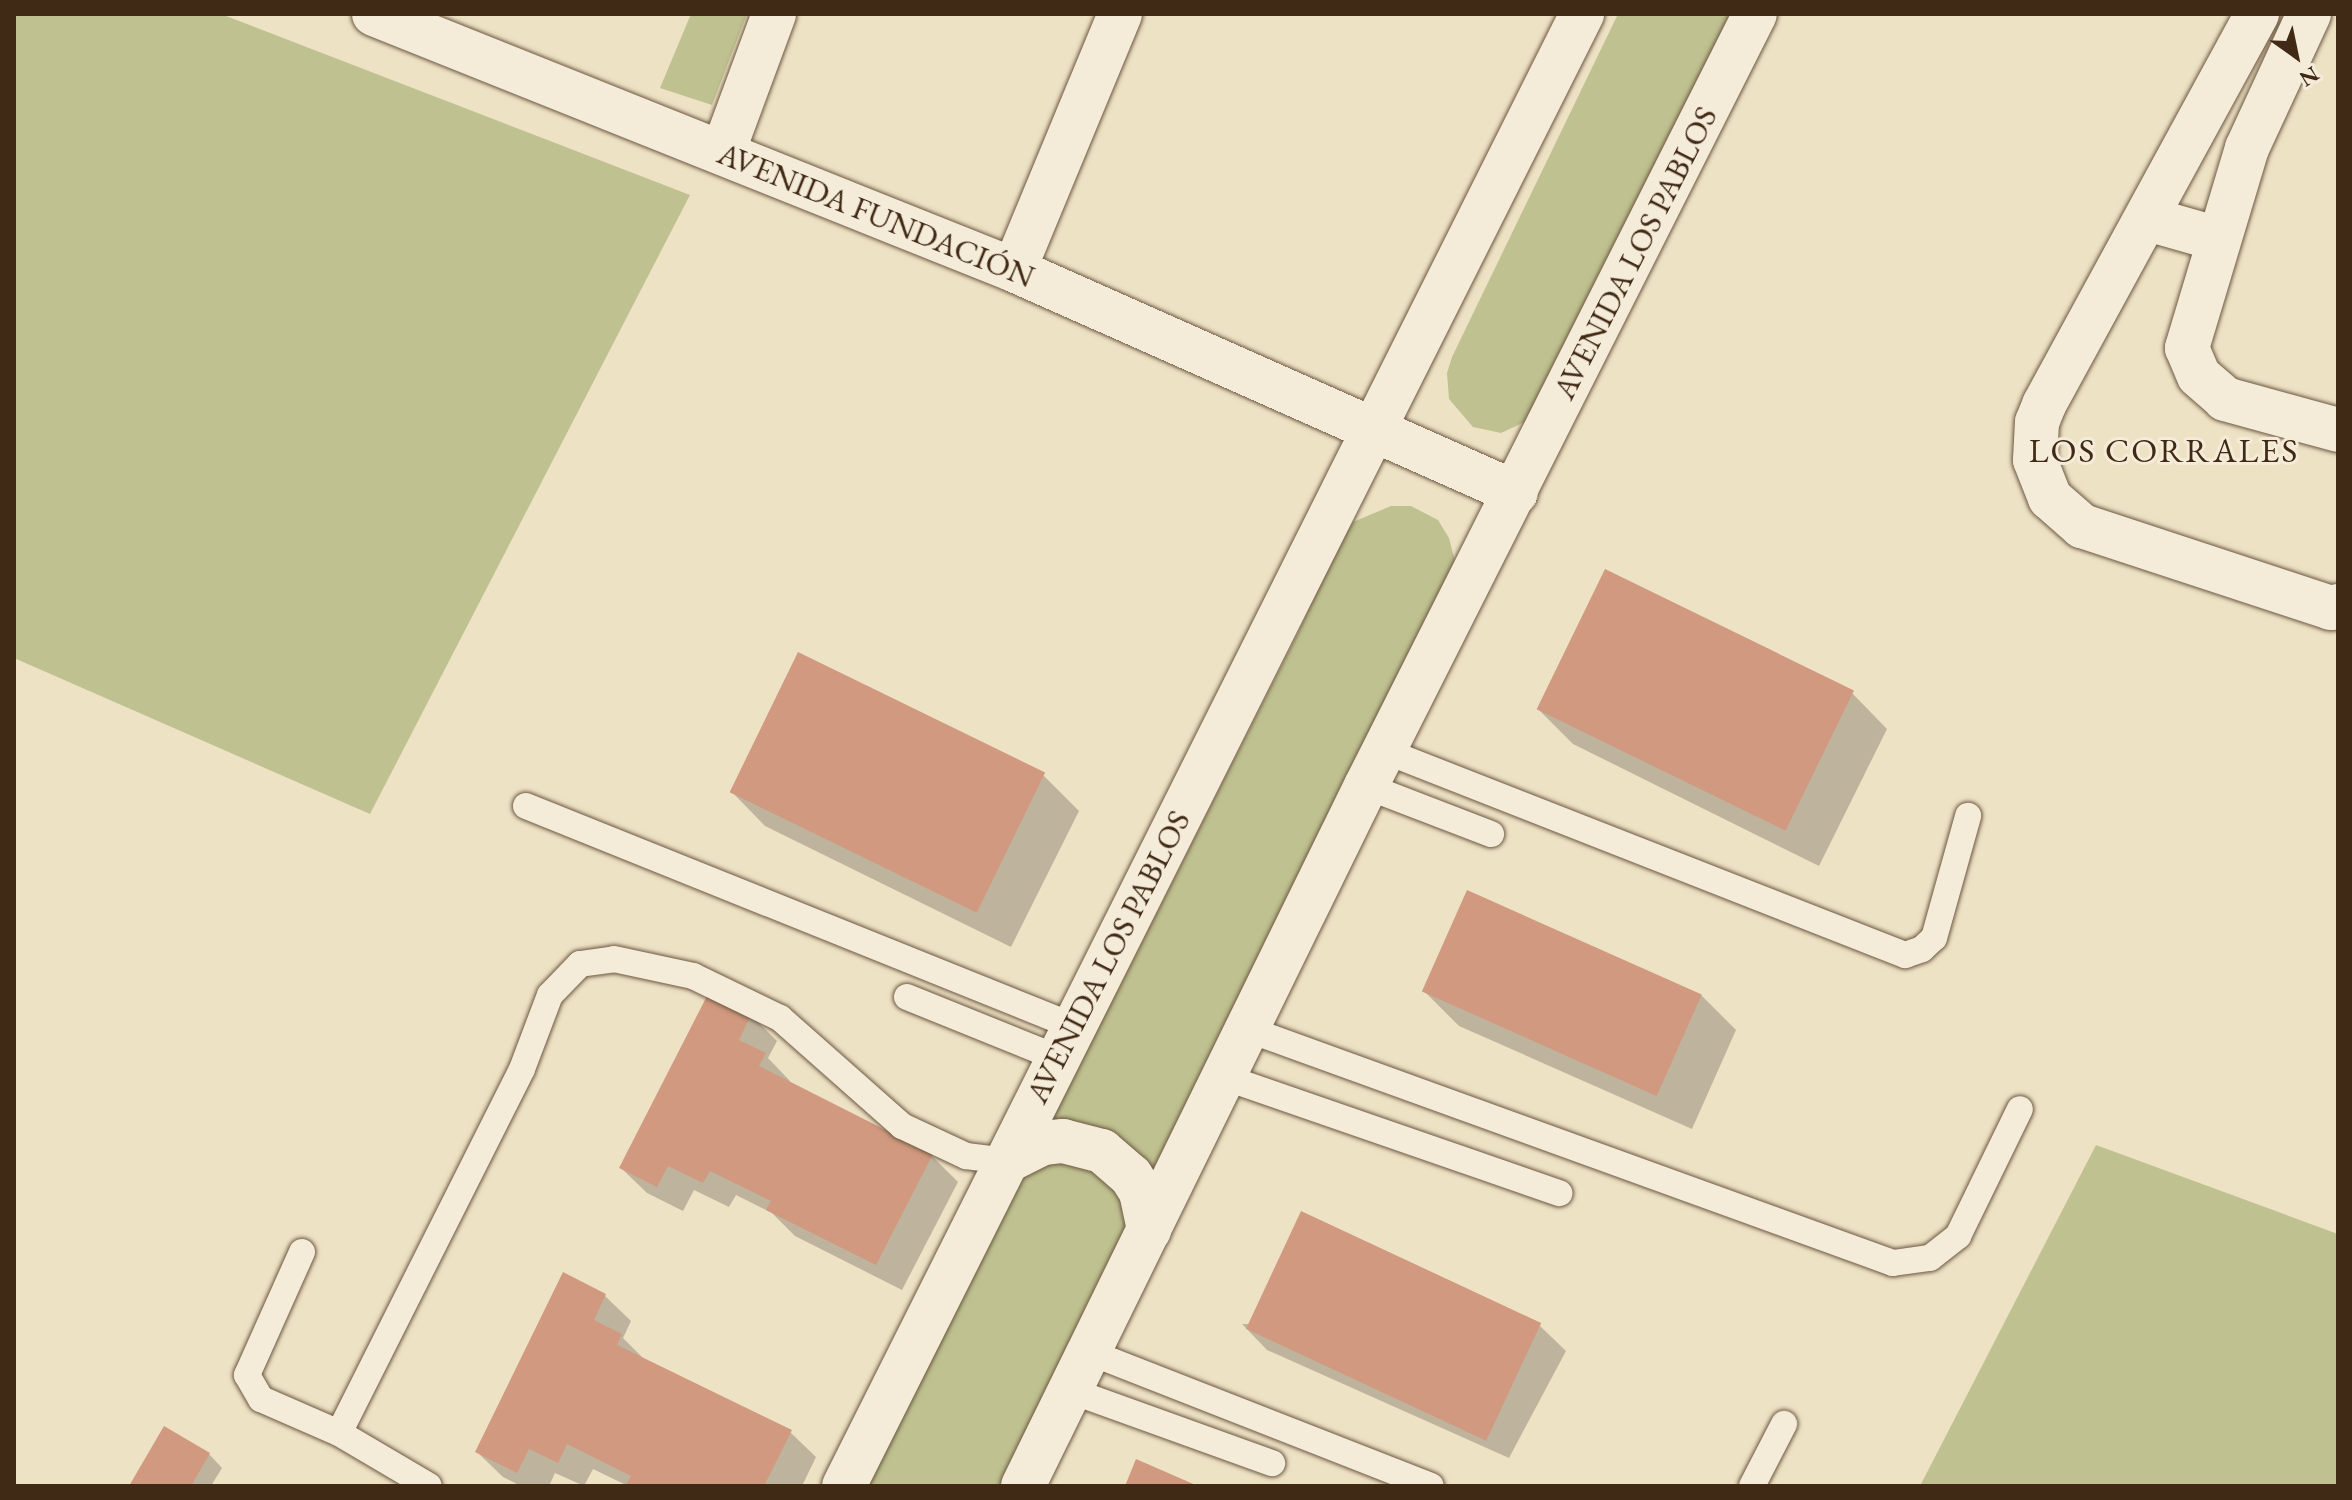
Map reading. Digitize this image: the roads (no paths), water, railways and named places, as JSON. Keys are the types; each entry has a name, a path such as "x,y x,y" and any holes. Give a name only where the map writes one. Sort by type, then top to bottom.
{"main road":[{"name":"AVENIDA FUNDACIÓN","path":"374,14 1014,270 1374,428"},
{"path":"723,152 774,14"},
{"path":"1014,270 1120,14"},
{"name":"AVENIDA LOS PABLOS","path":"844,1486 1582,14"},
{"name":"AVENIDA LOS PABLOS","path":"1023,1486 1376,769 1755,14"},
{"path":"2257,14 2044,405 2034,441 2040,478 2050,498 2082,526 2331,608 2338,606"},
{"path":"2309,14 2247,148 2187,348 2199,376 2225,399 2338,430"},
{"path":"2148,219 2218,239"},
{"path":"1374,428 1516,493"},
{"path":"1007,1161 1043,1143 1063,1141 1102,1151 1131,1176 1141,1192 1149,1230"}],"lane":[{"path":"1376,769 1905,955 1922,949 1934,938 1968,816"},
{"path":"1376,769 1491,834"},
{"path":"526,806 1066,1042"},
{"path":"339,1433 522,1069 550,995 580,964 614,959 693,976 780,1018 902,1126 966,1156 1007,1161"},
{"path":"907,997 1066,1042"},
{"path":"1247,1029 1893,1263 1930,1258 1958,1236 2020,1109"},
{"path":"1224,1077 1559,1193"},
{"path":"302,1252 247,1375 261,1399 339,1433 429,1486"},
{"path":"1089,1352 1431,1486"},
{"path":"1069,1390 1272,1463"},
{"path":"1752,1486 1784,1424"}],"district":[{"name":"LOS CORRALES","path":"2164,451"}]}
